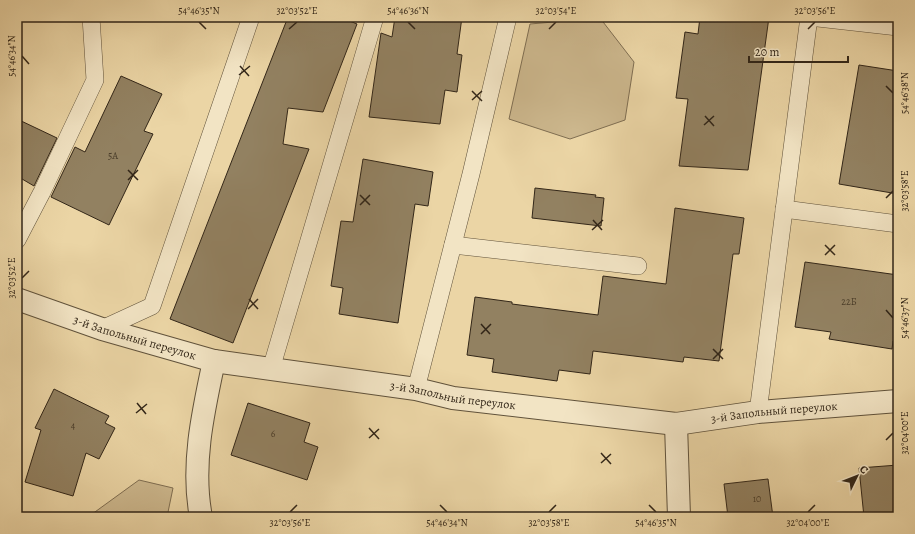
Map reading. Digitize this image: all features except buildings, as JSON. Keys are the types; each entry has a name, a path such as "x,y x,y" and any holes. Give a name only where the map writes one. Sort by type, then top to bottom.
{"street":[{"name":"3-й Запольный переулок","path":"17,298 102,329 214,361 416,389 453,398 676,424 758,412 898,401"},
{"path":"201,517 198,497 201,421 214,361"},
{"path":"676,424 680,517"}],"lane":[{"path":"17,240 42,192 95,80 91,17"},
{"path":"102,329 152,306 251,17"},
{"path":"271,369 375,17"},
{"path":"416,389 453,245 508,17"},
{"path":"758,412 809,17 898,27"},
{"path":"784,209 898,224"},
{"path":"453,245 638,266"}],"shaded area":[{"path":"600,18 634,62 625,120 570,139 509,119 530,24"},
{"path":"139,480 173,488 167,517 88,517"}]}
